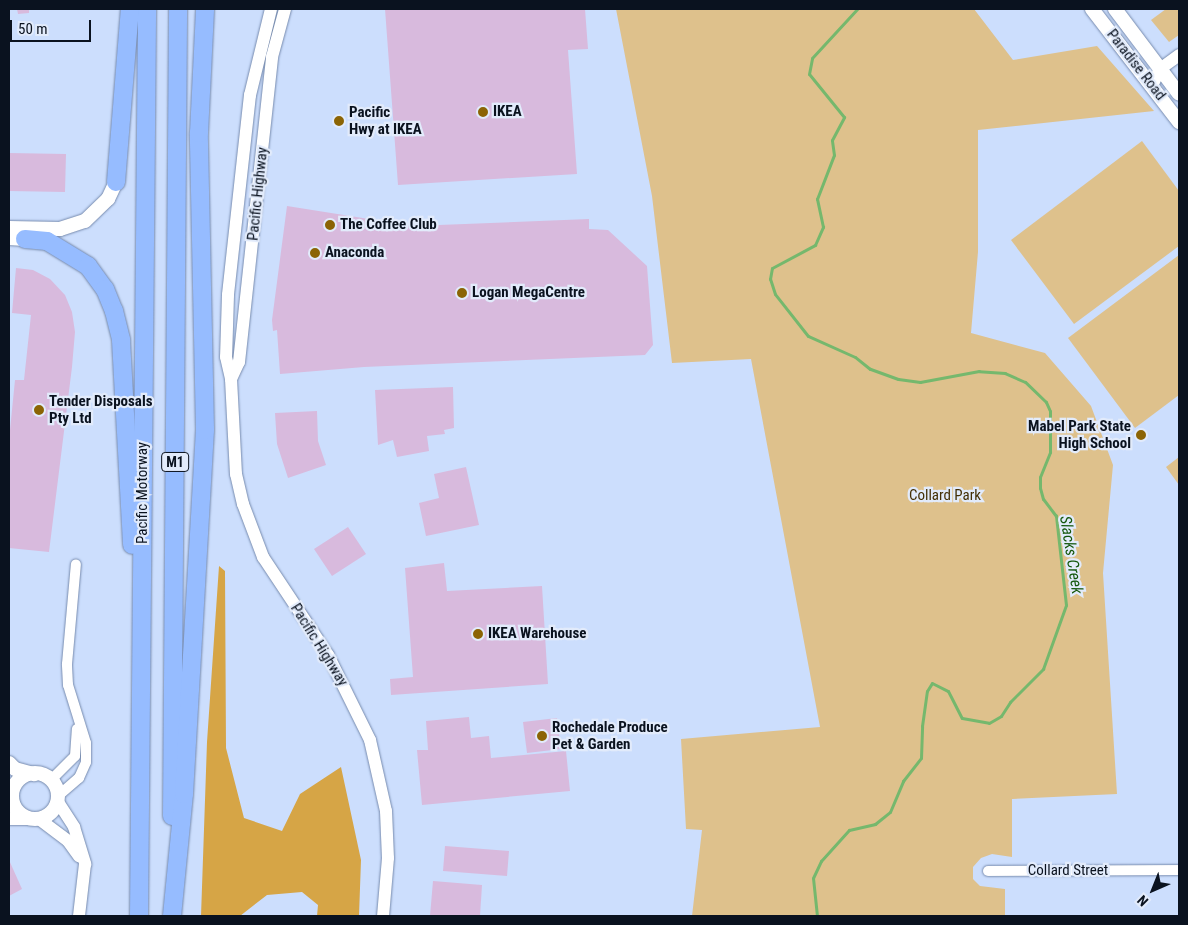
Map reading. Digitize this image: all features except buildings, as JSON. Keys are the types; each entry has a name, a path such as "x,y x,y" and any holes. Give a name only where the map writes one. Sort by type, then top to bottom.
{"highway":[{"path":"116,182 130,9"},
{"name":"Pacific Motorway","path":"139,916 147,9"},
{"name":"Pacific Motorway","path":"171,916 178,9"},
{"path":"171,916 184,794 204,430 199,133 205,9"},
{"path":"17,238 48,241 88,266 105,289 114,311 121,340 141,687"}],"main road":[{"name":"Paradise Road","path":"1092,9 1179,122"},
{"name":"Paradise Road","path":"1115,9 1160,69 1175,79 1179,94"},
{"path":"9,228 60,229 84,221 108,199 116,182"},
{"path":"9,763 16,769 34,774 51,780 58,799 51,813 36,819 20,813 11,792 21,779 34,774"}],"street":[{"name":"Pacific Highway","path":"271,9 250,95 228,294 226,357 231,380 236,474 256,540 273,576 328,655 358,710 372,748 386,811 388,835 383,916"},
{"name":"Pacific Highway","path":"231,380 239,362 258,211 272,57 286,9"},
{"path":"1152,86 1160,69 1179,55"},
{"path":"1152,86 1175,79"},
{"path":"51,780 75,756 78,741 67,664 76,564"},
{"path":"74,706 86,743 86,762 79,778 58,799 74,827 85,864 79,916"},
{"path":"9,819 36,819 68,841 85,864"},
{"name":"Collard Street","path":"988,871 1179,870"}],"green space":[{"name":"Collard Park","path":"616,9 974,9 1013,60 1097,46 1154,111 978,130 978,252 971,333 1045,353 1091,406 1113,465 1103,573 1117,794 1012,799 1012,857 992,854 981,858 973,867 973,879 980,886 1005,889 1005,916 692,916 702,830 686,829 681,739 820,727 751,359 672,363 652,196"},
{"path":"1166,9 1179,9 1179,35 1169,42 1151,20"},
{"path":"1142,141 1179,191 1179,246 1074,324 1011,240"},
{"path":"1179,255 1179,395 1135,428 1068,338"},
{"path":"1179,457 1179,485 1166,467"}],"shaded area":[{"path":"219,566 225,571 226,748 244,818 282,831 300,794 341,767 361,860 359,916 317,916 318,905 302,892 267,895 240,916 201,916 207,742"}],"waterway":[{"name":"Slacks Creek","path":"817,916 813,878 821,861 849,830 875,824 890,812 903,781 921,758 922,726 927,691 932,683 948,691 962,718 989,723 1001,716 1010,702 1043,669 1066,605 1056,516 1043,499 1040,488 1040,477 1050,452 1050,411 1046,402 1025,382 1005,373 979,371 920,382 898,379 870,369 855,357 808,336 775,294 770,279 772,268 815,245 823,227 817,199 834,155 832,140 844,117 809,74 812,58 857,9"}],"place":[{"name":"IKEA","path":"483,112"},
{"name":"Pacific Hwy at IKEA","path":"339,121"},
{"name":"The Coffee Club","path":"330,225"},
{"name":"Anaconda","path":"315,253"},
{"name":"Logan MegaCentre","path":"462,293"},
{"name":"Tender Disposals Pty Ltd","path":"39,410"},
{"name":"Mabel Park State High School","path":"1141,435"},
{"name":"IKEA Warehouse","path":"478,634"},
{"name":"Rochedale Produce Pet & Garden","path":"542,736"}]}
